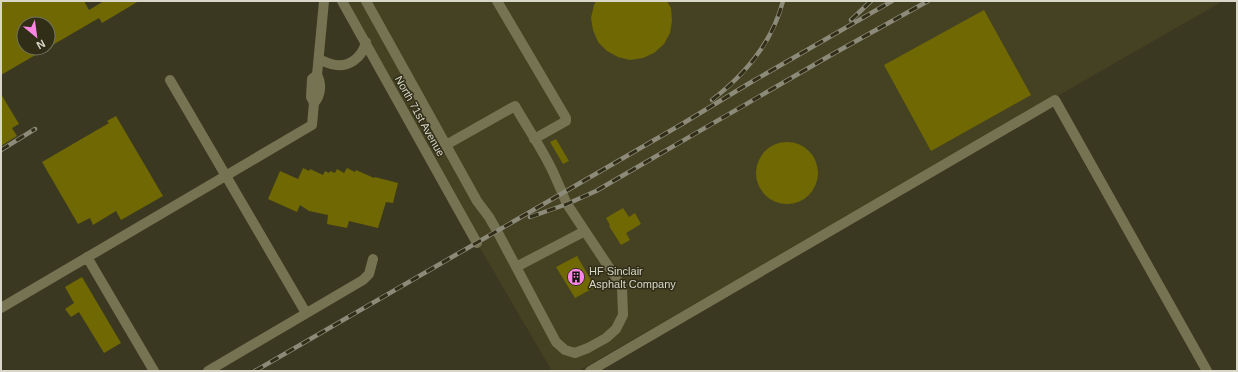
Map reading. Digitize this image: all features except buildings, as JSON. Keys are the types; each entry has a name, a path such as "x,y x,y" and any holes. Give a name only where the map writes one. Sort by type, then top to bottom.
{"lane":[{"path":"1,308 312,125 314,103 311,96 312,79 317,75 324,1"},
{"name":"North 71st Avenue","path":"366,1 477,201 497,231 556,342 566,350 576,353 606,338 616,329 623,314 622,287 585,231"},
{"path":"497,1 566,118 566,121 534,139"},
{"name":"North 71st Avenue","path":"345,2 477,242"},
{"path":"319,59 330,64 344,64 352,62 360,56 364,50 366,42"},
{"path":"170,80 306,313"},
{"path":"590,371 1056,100 1207,371"},
{"path":"446,145 515,106 534,139 557,181 561,194 585,231 516,267"},
{"path":"87,257 154,371"},
{"path":"208,371 363,280 370,274 373,259"}],"shaded area":[{"path":"342,1 1223,1 578,371 552,371 477,243"}],"railway":[{"path":"712,100 747,68 765,44 772,31 783,1"},
{"path":"851,20 871,1"},
{"path":"255,371 892,1"},
{"path":"530,217 567,204 596,191 831,55 928,1"},
{"path":"1,150 35,129"}],"place":[{"name":"HF Sinclair Asphalt Company","path":"576,277"}]}
